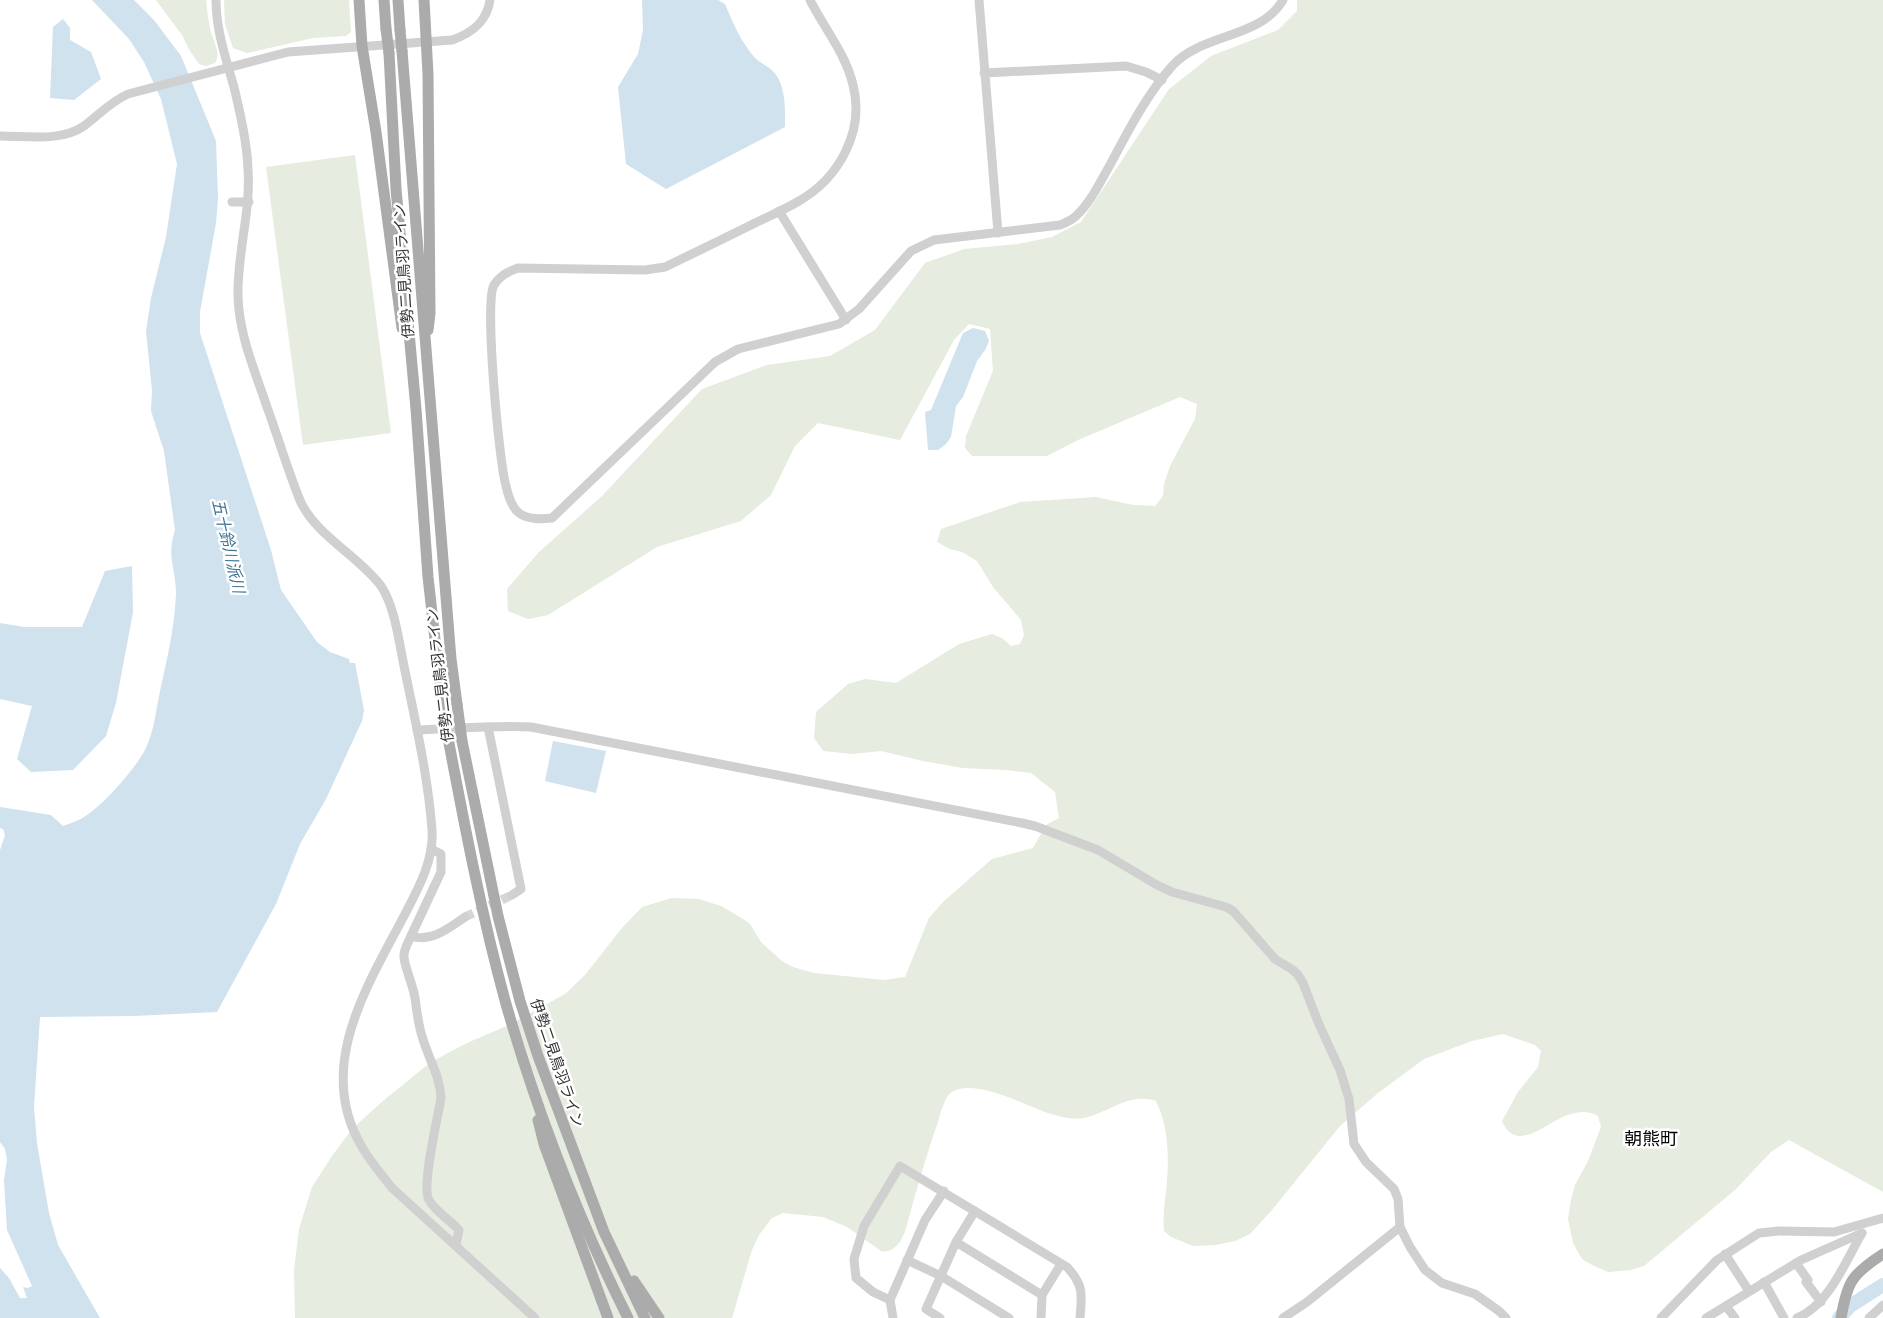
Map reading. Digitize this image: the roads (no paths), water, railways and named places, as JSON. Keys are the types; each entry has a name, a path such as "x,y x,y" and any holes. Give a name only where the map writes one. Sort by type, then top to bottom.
{"main road":[{"path":"359,0 362,46 376,132 407,365 416,409"},
{"name":"伊勢二見鳥羽ライン","path":"384,0 396,189 416,409 428,577 442,702 448,738 484,917 506,1004 524,1062 574,1199 628,1318"},
{"name":"伊勢二見鳥羽ライン","path":"398,0 450,659 462,741 496,906 520,1001 540,1064 588,1193 604,1232 645,1318"},
{"path":"424,0 427,43 430,313 425,350"},
{"path":"524,1062 544,1144 608,1318"},
{"path":"588,1193 634,1280 659,1318"},
{"path":"1841,1318 1844,1299 1850,1282 1866,1265 1883,1254"}],"street":[{"path":"216,0 216,14 245,142 248,168 248,202 238,267 238,299 242,336 300,502 330,538 372,576 383,589 395,622 417,730 431,817 431,849 421,884 363,996 351,1024 345,1051 345,1099 357,1138 375,1167 392,1188 535,1318"},
{"path":"0,136 52,136 69,133 83,127 115,100 139,91 288,52 452,40 469,34 481,23 489,9 490,0"},
{"path":"810,0 850,73 856,104 854,130 849,145 841,161 824,182 800,201 665,267 645,270 518,268 506,273 494,285 490,296 492,353 504,474 511,502 519,513 535,519 552,518 715,362 738,349 839,324 859,309 911,251 934,240 1060,226 1076,218 1092,196 1151,95 1174,64 1191,51 1262,21 1278,9 1283,0"},
{"path":"979,0 998,233"},
{"path":"984,73 1126,66 1146,72 1162,80"},
{"path":"232,202 248,202"},
{"path":"779,211 846,320"},
{"path":"417,730 501,725 540,728 1028,825 1098,850 1172,892 1234,911 1275,959 1298,975 1303,983 1340,1070 1348,1099 1354,1144 1366,1162 1394,1189 1398,1199 1400,1227 1425,1270 1442,1283 1475,1294 1506,1318"},
{"path":"488,727 521,889 512,895"},
{"path":"431,849 441,854 441,872 405,949 404,957 416,1000 416,1016 422,1037 441,1086 441,1098 426,1193 433,1205 459,1230 456,1245"},
{"path":"411,936 426,938 433,936 465,917"},
{"path":"890,1300 873,1292 856,1278 854,1259 864,1226 900,1166 1067,1267 1077,1278 1082,1291 1080,1318"},
{"path":"893,1318 890,1300 925,1220 944,1191"},
{"path":"940,1318 926,1309 956,1242 976,1211"},
{"path":"1661,1318 1692,1284 1725,1254 1759,1233 1779,1231 1834,1232 1883,1218"},
{"path":"1797,1318 1808,1313 1821,1302 1868,1222"},
{"path":"1284,1318 1307,1302 1400,1227"},
{"path":"1706,1318 1796,1263 1862,1233"},
{"path":"956,1242 1042,1296"},
{"path":"1725,1254 1749,1291"},
{"path":"907,1260 941,1276 1009,1318"},
{"path":"1796,1263 1808,1280 1806,1282 1821,1302"},
{"path":"1041,1318 1042,1296 1061,1264"},
{"path":"1764,1282 1784,1318"},
{"path":"1868,1318 1883,1305"},
{"path":"1726,1306 1735,1318"}],"water":[{"name":"五十鈴川派川","path":"92,0 134,0 154,20 181,56 216,141 218,199 216,223 200,312 200,333 271,550 281,590 317,642 330,652 349,659 350,663 355,663 364,710 362,721 326,799 300,844 276,904 217,1012 134,1016 40,1017 34,1107 37,1143 49,1213 58,1245 100,1318 0,1318 0,1268 9,1278 20,1298 27,1298 23,1287 28,1288 32,1286 7,1230 4,1180 7,1160 5,1149 0,1142 0,850 5,835 3,829 0,828 0,807 51,815 63,826 76,821 94,810 119,785 140,758 151,736 170,642 176,593 171,556 175,530 164,451 151,411 152,390 146,331 151,298 166,237 177,164 161,99 144,62 129,39"},
{"path":"642,0 718,0 725,4 750,52 773,72 781,84 784,96 785,127 666,189 626,164 618,87 638,54 643,30"},
{"path":"63,19 70,28 70,40 91,52 101,79 74,100 50,98 53,27"},
{"path":"973,328 985,331 989,341 977,361 963,397 956,406 951,437 938,450 928,450 925,412 931,410 963,333"},
{"path":"132,566 133,612 116,703 106,736 73,770 31,772 17,759 32,706 0,699 0,623 24,627 82,627 105,571"},
{"path":"553,741 606,751 596,793 545,781"}],"waterway":[{"path":"1839,1318 1850,1306 1883,1285"}],"tunnel":[{"path":"465,917 512,895"}],"district":[{"name":"朝熊町","path":"1651,1139"}]}
